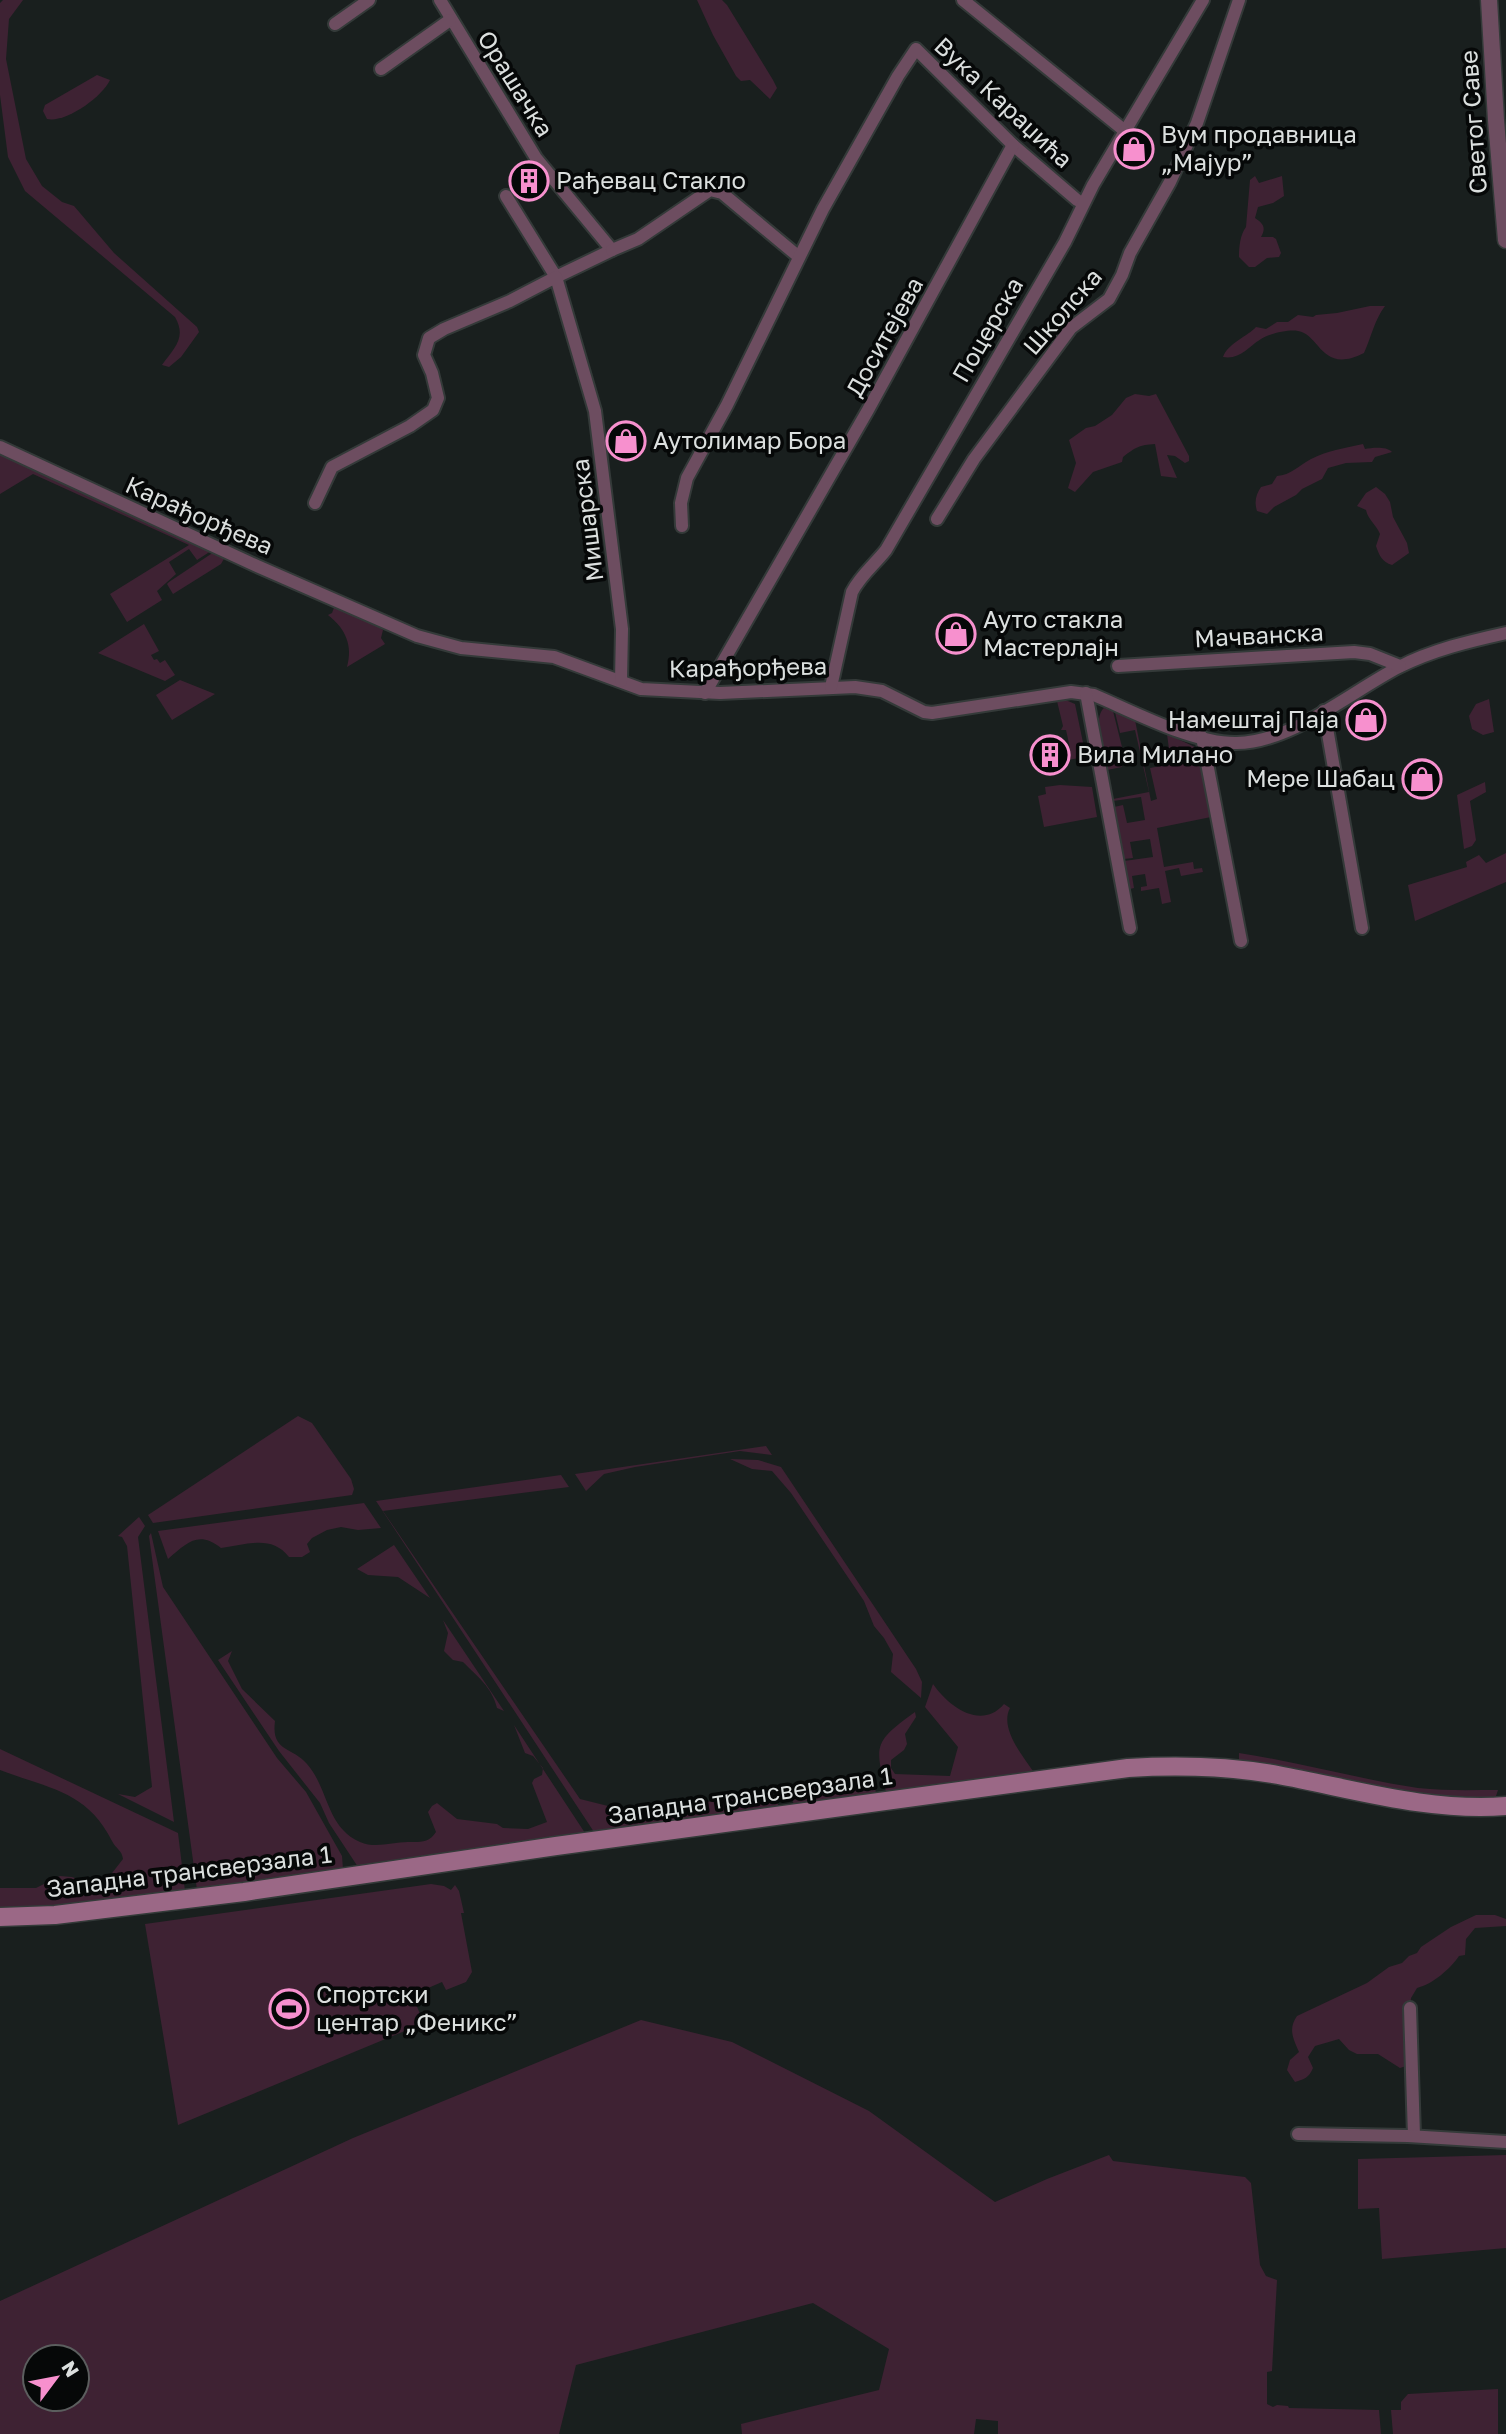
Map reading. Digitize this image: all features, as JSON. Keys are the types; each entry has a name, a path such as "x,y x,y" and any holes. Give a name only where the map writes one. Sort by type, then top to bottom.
{"main road":[{"name":"Западна трансверзала 1","path":"0,1917 55,1915 230,1894 556,1846 1128,1769 1168,1766 1218,1767 1275,1774 1421,1804 1506,1806"}],"street":[{"path":"335,24 369,0"},
{"name":"Орашачка","path":"440,0 536,158 612,250"},
{"path":"963,0 1125,131"},
{"name":"Школска","path":"937,519 974,459 1071,328 1109,299 1130,253 1170,182 1197,123 1240,0"},
{"name":"Светог Саве","path":"1489,0 1500,78 1506,240"},
{"name":"Поцерска","path":"831,687 852,592 859,579 886,550 1065,242 1083,203 1202,1"},
{"name":"Орашачка","path":"381,69 450,20"},
{"name":"Вука Караџића","path":"682,526 681,503 687,478 727,405 841,176 916,49 1013,145 1083,203"},
{"name":"Доситејева","path":"705,693 874,400 1013,145"},
{"path":"316,503 332,467 410,426 433,410 438,398 424,355 429,338 638,239 710,190 722,193 799,257"},
{"name":"Мишарска","path":"506,196 556,276 597,425 622,629 621,681"},
{"name":"Карађорђева","path":"0,447 257,566 417,636 461,648 554,657 641,689 705,693 855,687 882,691 924,712 932,713 1071,692 1094,695 1160,723 1202,737 1235,744 1252,742 1301,724 1400,666 1461,643 1506,633"},
{"name":"Мачванска","path":"1118,666 1354,652 1370,654 1400,666"},
{"path":"1086,694 1130,928"},
{"path":"1324,711 1362,928"},
{"path":"1202,737 1241,942"},
{"path":"1410,2008 1413,2136"},
{"path":"1298,2134 1413,2136 1506,2142"}],"shaded area":[{"path":"3,0 23,0 9,19 6,59 26,159 42,186 62,202 74,206 114,253 197,327 199,332 181,357 169,367 162,365 175,348 179,337 180,331 175,317 25,191 8,157 0,95 0,3"},
{"path":"697,0 722,0 727,5 777,88 770,99 750,80 741,81 736,76"},
{"path":"97,75 110,80 92,101 64,117 47,119 43,111 45,105"},
{"path":"1255,176 1259,183 1282,176 1284,196 1273,203 1258,207 1255,218 1263,226 1261,237 1276,239 1281,253 1279,257 1267,258 1255,267 1249,267 1239,257 1239,249 1246,227 1250,180"},
{"path":"1370,306 1385,306 1364,353 1350,358 1330,356 1312,339 1298,331 1268,335 1239,355 1223,357 1229,348 1256,327 1266,329 1277,322 1288,322 1298,315 1313,317"},
{"path":"1135,394 1156,394 1189,456 1189,461 1185,463 1175,456 1167,455 1177,478 1161,476 1155,444 1150,444 1131,451 1123,457 1122,462 1093,472 1075,492 1068,488 1076,463 1069,440 1112,415 1126,398"},
{"path":"1363,444 1365,449 1383,448 1392,452 1375,457 1372,462 1346,463 1328,468 1322,479 1302,489 1267,514 1257,511 1259,490 1272,484 1277,476 1323,454"},
{"path":"0,454 211,551 197,560 189,549 169,562 176,574 157,591 162,600 127,622 110,594 189,545 33,474 0,494"},
{"path":"1376,487 1390,502 1393,517 1407,543 1409,553 1392,565 1383,560 1377,549 1380,534 1366,510 1357,506 1366,493"},
{"path":"214,552 225,557 221,564 173,594 167,584"},
{"path":"335,605 383,630 381,638 385,644 347,667 349,652 344,632 328,615 332,613"},
{"path":"144,624 159,651 151,655 154,660 157,659 160,663 165,660 175,675 165,681 98,653"},
{"path":"180,680 215,694 172,720 156,695"},
{"path":"1489,699 1494,732 1483,735 1472,729 1469,716 1476,704"},
{"path":"1057,701 1075,704 1086,757 1067,760 1065,749 1070,748 1066,730 1061,730 1063,726"},
{"path":"1104,708 1113,711 1123,751 1118,752 1122,767 1107,770 1099,728"},
{"path":"1115,712 1135,720 1151,801 1157,799 1150,768 1171,764 1167,734 1197,748 1211,817 1157,828 1164,867 1193,862 1194,869 1202,868 1203,872 1181,876 1179,868 1165,871 1171,902 1162,904 1159,888 1141,891 1141,887 1147,886 1145,874 1132,876 1134,888 1130,889 1124,861 1153,857 1150,839 1130,842 1133,858 1124,859 1114,807 1123,805 1127,823 1145,820 1141,797 1113,799 1149,792 1135,730 1120,733"},
{"path":"1485,782 1486,792 1470,801 1476,840 1472,846 1464,849 1457,795"},
{"path":"1045,787 1092,787 1097,817 1044,827 1038,796 1046,794"},
{"path":"1506,853 1506,882 1415,921 1408,885 1467,867 1466,862 1479,855 1486,863"},
{"path":"298,1416 312,1423 351,1479 354,1489 352,1495 153,1523 148,1515"},
{"path":"766,1446 772,1455 740,1451 604,1474 586,1491 575,1474"},
{"path":"730,1459 758,1460 781,1467 916,1669 922,1682 921,1698 891,1672 893,1654 874,1626 864,1601 791,1493 772,1471 752,1469"},
{"path":"561,1475 569,1487 383,1511 580,1799 640,1814 758,1793 766,1787 782,1810 596,1835 376,1501"},
{"path":"364,1503 381,1528 358,1530 341,1527 327,1530 312,1538 307,1544 310,1552 302,1557 289,1557 274,1545 266,1543 221,1548 199,1539 187,1544 168,1559 158,1531"},
{"path":"139,1517 145,1526 138,1537 174,1822 118,1794 135,1797 152,1787 127,1546 122,1537 118,1536"},
{"path":"151,1533 163,1587 277,1758 306,1792 342,1856 343,1869 197,1890 149,1536"},
{"path":"394,1545 430,1598 398,1577 368,1575 357,1569"},
{"path":"443,1620 504,1711 497,1708 492,1694 479,1677 463,1662 453,1660 444,1651 448,1633"},
{"path":"232,1651 228,1661 242,1689 275,1721 279,1743 307,1764 340,1827 360,1842 378,1845 427,1840 436,1832 428,1812 437,1803 457,1819 497,1824 503,1828 528,1829 547,1822 532,1783 542,1775 543,1769 587,1836 358,1867 329,1823 320,1803 279,1751 218,1660"},
{"path":"933,1684 947,1700 965,1712 985,1715 995,1712 1004,1704 1010,1708 1007,1716 1010,1734 1035,1774 887,1796 880,1766 880,1747 891,1731 915,1712 916,1717 905,1734 907,1744 904,1750 891,1760 891,1768 895,1774 950,1776 958,1747 925,1707"},
{"path":"514,1725 540,1764 533,1756 525,1753"},
{"path":"0,1749 178,1833 185,1891 73,1905 0,1908 0,1888 36,1888 60,1876 72,1877 94,1885 109,1877 123,1859 102,1824 78,1801 50,1787 0,1770"},
{"path":"1239,1753 1418,1788 1498,1790 1495,1799 1452,1801 1239,1762"},
{"path":"874,1776 876,1795 796,1807 788,1794 816,1781 836,1784 844,1789 862,1784"},
{"name":"Спортски центар „Феникс”","path":"431,1884 451,1890 455,1885 459,1891 472,1972 466,1982 446,1990 442,1982 412,1995 424,2023 178,2125 145,1924"},
{"path":"1476,1915 1495,1915 1506,1919 1506,1926 1475,1928 1466,1939 1465,1955 1459,1956 1435,1980 1417,1988 1411,1998 1410,2008 1417,2026 1406,2066 1400,2068 1378,2054 1357,2054 1339,2039 1315,2046 1308,2057 1313,2068 1306,2078 1295,2082 1287,2070 1290,2060 1299,2052 1292,2029 1297,2016 1367,1983 1389,1967 1402,1963 1417,1953 1421,1947 1451,1927"},
{"path":"641,2020 732,2042 869,2111 995,2202 1109,2155 1113,2161 1245,2177 1251,2183 1260,2265 1266,2276 1277,2280 1272,2371 1267,2372 1267,2404 1289,2408 1379,2410 1381,2434 998,2434 998,2421 976,2419 974,2434 742,2434 741,2424 879,2390 889,2349 813,2303 576,2365 559,2434 0,2434 0,2301 353,2138"},
{"path":"1506,2155 1506,2248 1382,2259 1379,2208 1358,2209 1358,2159"},
{"path":"1498,2389 1498,2434 1393,2434 1391,2410 1401,2410 1401,2402 1408,2394"}],"place":[{"name":"Вум продавница „Мајур”","path":"1134,149"},
{"name":"Рађевац Стакло","path":"529,181"},
{"name":"Аутолимар Бора","path":"626,441"},
{"name":"Ауто стакла Мастерлајн","path":"956,634"},
{"name":"Намештај Паја","path":"1366,720"},
{"name":"Вила Милано","path":"1050,755"},
{"name":"Мере Шабац","path":"1422,779"},
{"name":"Спортски центар „Феникс”","path":"289,2009"}]}
